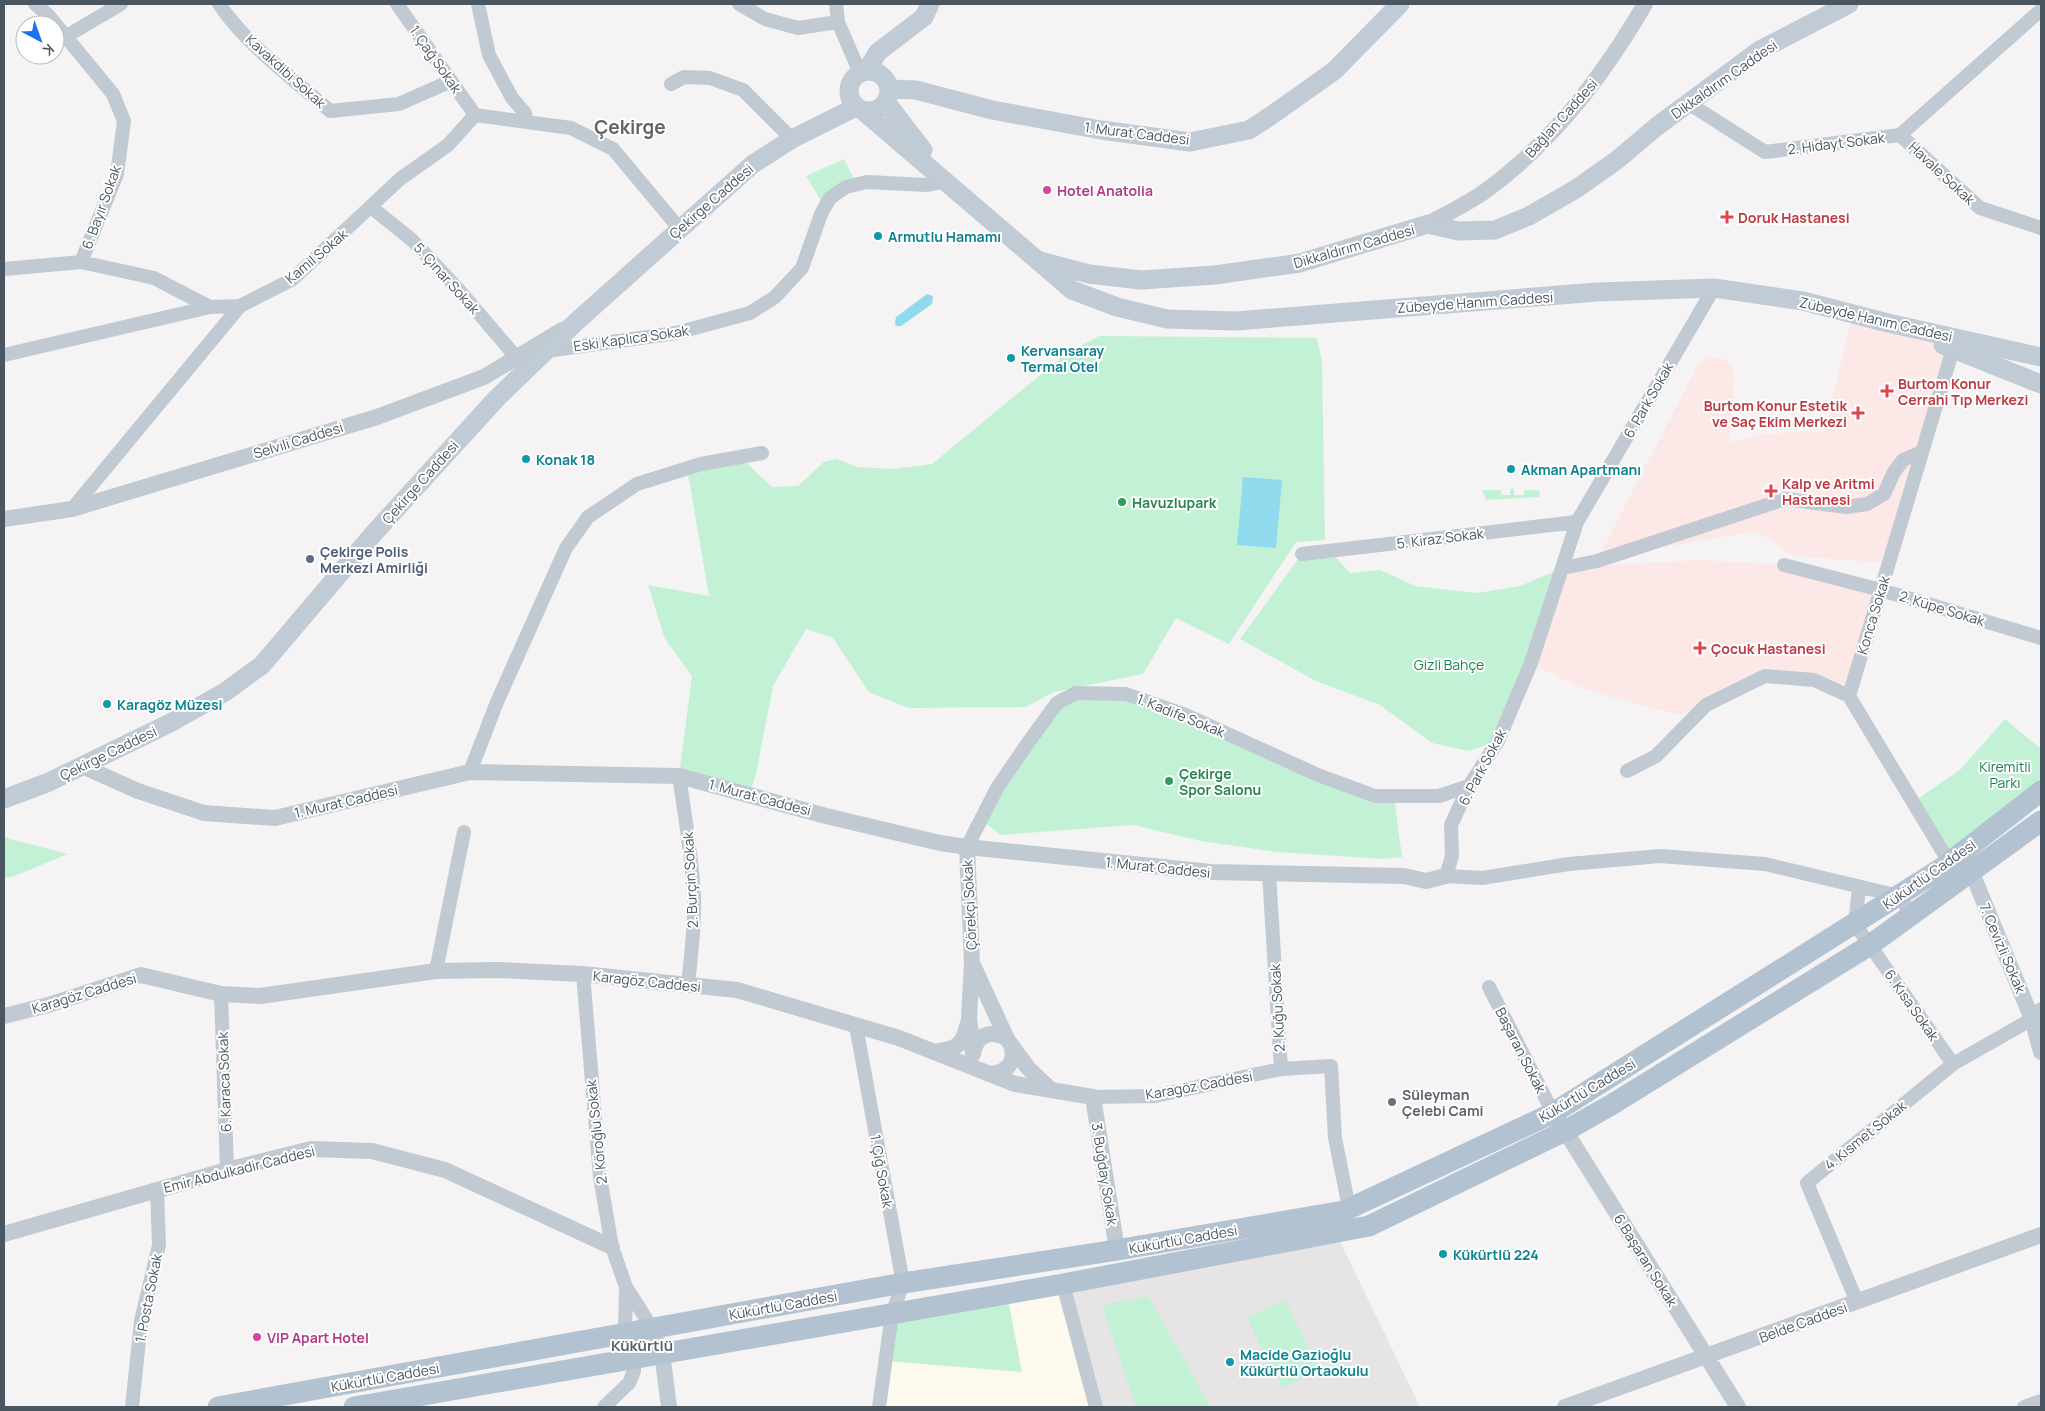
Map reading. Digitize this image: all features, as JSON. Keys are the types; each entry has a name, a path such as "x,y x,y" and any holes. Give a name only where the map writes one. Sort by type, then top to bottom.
{"main road":[{"name":"Çekirge Caddesi","path":"817,128 878,52 924,17 930,4"},
{"name":"1. Murat Caddesi","path":"888,96 916,90 992,110 1101,130 1190,142 1249,130 1269,117 1334,71 1400,4"},
{"name":"Dikkaldırım Caddesi","path":"1034,259 1089,274 1141,280 1215,275 1300,263 1428,224 1458,231 1496,230 1529,216 1576,189 1618,160 1688,103 1760,50 1849,4"},
{"path":"873,71 884,78 888,96 947,181 859,108 850,96 859,76 873,71"},
{"path":"859,108 875,110 888,96"},
{"name":"Çekirge Caddesi","path":"4,799 82,766 202,706 226,692 262,665 375,532 496,398 544,351 679,228 753,164 792,139 859,108"},
{"name":"Zübeyde Hanım Caddesi","path":"947,181 1034,259 1072,290 1117,307 1167,319 1236,321 1598,292 1714,288 1803,301 1888,323 2041,358"},
{"path":"1888,323 2041,384"},
{"name":"Kükürtlü Caddesi","path":"218,1407 903,1283 1117,1250 1349,1208 1553,1113 1899,896 1949,862 2041,791"},
{"name":"Kükürtlü Caddesi","path":"354,1407 1063,1284 1369,1226 1565,1131 1611,1105 1870,946 2041,821"}],"street":[{"name":"6. Bayır Sokak","path":"35,4 45,15"},
{"path":"65,37 121,4"},
{"name":"Kavakdibi Sokak","path":"219,4 229,19 287,74 330,111 399,104 451,81"},
{"name":"1. Çağ Sokak","path":"397,4 475,115"},
{"path":"478,4 489,55 512,98 525,113 527,122"},
{"path":"739,4 765,19 798,28 838,22"},
{"path":"836,4 838,22 859,76"},
{"name":"Bağlan Caddesi","path":"1428,224 1483,193 1531,155 1587,94 1645,4"},
{"name":"2. Hidayt Sokak","path":"1688,103 1765,152 1900,135 2041,10"},
{"name":"6. Bayır Sokak","path":"65,37 113,94 124,121 117,174 81,262"},
{"path":"671,84 684,77 710,78 743,90 792,139"},
{"path":"475,115 571,128 613,150 679,228"},
{"name":"Kamil Sokak","path":"4,355 210,307 240,306 293,279 400,179 448,145 475,115"},
{"name":"Havale Sokak","path":"1900,135 1980,208 2041,228"},
{"name":"Eski Kaplıca Sokak","path":"544,351 676,333 750,313 775,297 802,268 821,214 830,198 846,187 867,182 928,185 947,181"},
{"name":"5. Çınar Sokak","path":"371,208 412,240 459,290 516,357"},
{"path":"4,269 81,262 154,278 210,307"},
{"name":"6. Park Sokak","path":"1446,876 1452,856 1452,826 1469,786 1498,741 1531,663 1577,522 1714,288"},
{"path":"72,509 240,306"},
{"name":"Selvili Caddesi","path":"4,519 72,509 377,417 484,377 577,321"},
{"name":"Konca Sokak","path":"1849,696 1953,349"},
{"path":"1563,568 1597,561 1785,499 1846,507 1867,504 1884,494 1903,460 1922,452"},
{"path":"470,772 497,702 566,548 588,517 637,484 701,464 762,453"},
{"name":"5. Kiraz Sokak","path":"1302,554 1577,522"},
{"name":"2. Küpe Sokak","path":"1784,565 1880,590 2041,638"},
{"path":"1627,771 1656,756 1706,706 1765,676 1814,680 1849,696 1949,862"},
{"name":"1. Kadife Sokak","path":"967,847 997,788 1030,740 1057,704 1076,693 1126,694 1186,716 1318,775 1375,796 1439,796 1469,786"},
{"name":"1. Murat Caddesi","path":"82,766 138,791 204,813 275,818 470,772 679,776 826,816 940,843 967,847 1212,872 1404,876 1426,881 1446,876"},
{"name":"2. Burçin Sokak","path":"679,776 690,848 694,898 693,936 688,985"},
{"path":"436,972 464,832"},
{"name":"Çörekçi Sokak","path":"967,847 972,963 969,1018"},
{"path":"1446,876 1482,878 1569,864 1660,856 1765,864 1859,888 1899,896 1912,915"},
{"name":"2. Kuğu Sokak","path":"1269,873 1281,1069 1331,1066 1335,1138 1349,1208"},
{"name":"7. Cevizli Sokak","path":"1972,873 2037,1014 2041,1052"},
{"path":"1855,924 1859,888"},
{"name":"6. Kısa Sokak","path":"1855,924 1954,1064"},
{"path":"969,1018 974,1061 986,1072 1002,1072 1007,1069 1013,1057 1009,1042 972,963"},
{"name":"Karagöz Caddesi","path":"4,1016 48,1005 141,975 221,994 260,996 436,972 497,970 583,974 737,990 899,1038 1015,1084 1093,1098 1155,1096 1281,1069"},
{"name":"2. Köroğlu Sokak","path":"583,974 600,1177 612,1247 626,1287 652,1328 662,1353"},
{"name":"Başaran Sokak","path":"1489,987 1553,1113"},
{"name":"6. Karaca Sokak","path":"221,994 226,1170"},
{"name":"4. Kısmet Sokak","path":"1857,1302 1807,1183 1954,1064 2037,1014"},
{"path":"934,1052 953,1049 960,1044 969,1018"},
{"name":"1. Çiğ Sokak","path":"856,1026 903,1283 892,1314 879,1407"},
{"path":"973,1054 977,1042 988,1034 1001,1035 1009,1042 1028,1068 1050,1089"},
{"name":"3. Buğday Sokak","path":"1093,1098 1117,1250"},
{"name":"6.Başaran Sokak","path":"1553,1113 1738,1407"},
{"name":"Emir Abdulkadir Caddesi","path":"4,1234 157,1189 311,1149 372,1150 445,1170 612,1247"},
{"name":"1. Posta Sokak","path":"132,1407 141,1321 159,1245 157,1189"},
{"name":"Belde Caddesi","path":"1565,1407 2041,1236"},
{"path":"1063,1284 1096,1407"},
{"name":"2. Köroğlu Sokak","path":"625,1333 626,1287"},
{"path":"604,1407 629,1383 634,1371 634,1359 625,1333"},
{"path":"662,1353 668,1407"},
{"path":"2024,1407 2041,1401"}],"shaded area":[{"name":"Kalp ve Aritmi Hastanesi","path":"1853,314 1953,349 1889,563 1794,556 1757,531 1613,556 1597,561 1698,364 1709,357 1720,358 1731,363 1734,375 1730,442 1767,434 1811,431 1824,433"},
{"name":"Çocuk Hastanesi","path":"1700,560 1784,565 1881,590 1849,696 1814,680 1765,676 1706,705 1680,715 1586,690 1531,663 1563,568"},
{"path":"1336,1233 1420,1407 1096,1407 1063,1284"},
{"path":"1063,1284 1096,1407 879,1407 886,1361 1007,1294"}],"green space":[{"path":"844,159 857,185 825,207 806,176"},
{"name":"Havuzlupark","path":"1099,336 1317,338 1322,361 1325,540 1296,542 1229,644 1176,618 1143,674 1054,692 1026,707 908,708 869,692 833,638 806,629 773,686 756,774 749,795 679,776 692,676 665,639 648,585 709,596 687,468 740,457 772,487 798,486 824,462 837,459 857,467 893,469 932,464 1067,353"},
{"path":"1514,488 1514,495 1524,495 1524,490 1539,490 1540,497 1486,500 1482,490 1501,490 1501,495 1510,495 1510,489"},
{"name":"Gizli Bahçe","path":"1330,551 1350,573 1380,570 1415,586 1477,593 1520,586 1563,568 1498,741 1469,751 1432,743 1380,705 1316,681 1240,639 1302,554"},
{"name":"Çekirge Spor Salonu","path":"1076,693 1126,694 1318,775 1394,796 1402,857 1383,859 1277,852 1201,841 1133,825 1001,835 981,820 1030,740"},
{"name":"Kiremitli Parkı","path":"2005,719 2041,749 2041,791 1949,862 1913,802 1960,770"},
{"path":"4,836 68,854 12,877 4,878"},
{"path":"1007,1294 1022,1372 886,1361 892,1314"},
{"path":"1148,1296 1211,1407 1136,1407 1102,1305"},
{"path":"1285,1300 1319,1370 1282,1388 1247,1318"}],"water":[{"path":"927,294 933,296 932,304 901,326 896,326 896,317"},
{"path":"1243,477 1282,480 1276,548 1237,545"}],"place":[{"name":"Hotel Anatolia","path":"1047,190"},
{"name":"Doruk Hastanesi","path":"1727,217"},
{"name":"Armutlu Hamamı","path":"878,236"},
{"name":"Kervansaray Termal Otel","path":"1011,358"},
{"name":"Burtom Konur Cerrahi Tıp Merkezi","path":"1887,391"},
{"name":"Burtom Konur Estetik ve Saç Ekim Merkezi","path":"1858,413"},
{"name":"Konak 18","path":"526,459"},
{"name":"Akman Apartmanı","path":"1511,469"},
{"name":"Kalp ve Aritmi Hastanesi","path":"1771,491"},
{"name":"Havuzlupark","path":"1122,502"},
{"name":"Çekirge Polis Merkezi Amirliği","path":"310,559"},
{"name":"Çocuk Hastanesi","path":"1700,648"},
{"name":"Karagöz Müzesi","path":"107,704"},
{"name":"Çekirge Spor Salonu","path":"1169,781"},
{"name":"Süleyman Çelebi Cami","path":"1392,1102"},
{"name":"Kükürtlü 224","path":"1443,1254"},
{"name":"VIP Apart Hotel","path":"257,1337"},
{"name":"Macide Gazioğlu Kükürtlü Ortaokulu","path":"1230,1362"}],"district":[{"name":"Çekirge","path":"630,127"},
{"name":"Kükürtlü","path":"642,1345"}]}
